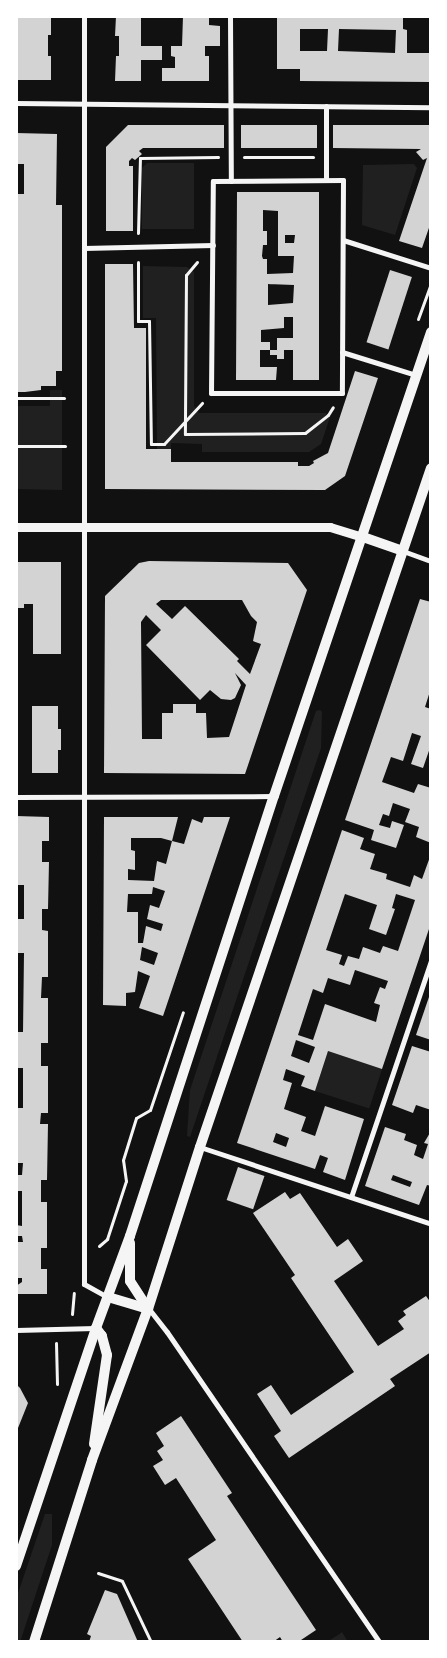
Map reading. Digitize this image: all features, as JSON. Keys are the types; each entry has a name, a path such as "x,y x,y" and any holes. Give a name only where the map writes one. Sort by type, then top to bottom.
{"main road":[{"path":"16,1566 96,1328 130,1236 274,796 431,332"},
{"path":"34,1642 92,1460 148,1309 200,1146 431,468"},
{"path":"363,537 403,551"},
{"path":"130,1236 130,1281 148,1309"},
{"path":"108,1297 148,1309"},
{"path":"92,1460 96,1419 107,1355 102,1336 96,1328"}],"street":[{"path":"84,16 84,1284 108,1297"},
{"path":"230,16 229,106 231,181"},
{"path":"16,104 431,107"},
{"path":"326,106 326,180"},
{"path":"326,180 343,180 342,394 211,393 213,181 326,180"},
{"path":"343,240 431,268"},
{"path":"84,248 213,245"},
{"path":"342,352 416,375"},
{"path":"16,527 330,527 363,537"},
{"path":"403,551 431,561"},
{"path":"16,796 274,796"},
{"path":"351,1197 431,961"},
{"path":"200,1146 431,1224"},
{"path":"148,1309 167,1332 379,1642"},
{"path":"16,1330 96,1328"}],"path":[{"path":"416,327 431,283"},
{"path":"151,444 164,444 185,424 211,393"},
{"path":"16,398 64,398"},
{"path":"322,419 328,415"},
{"path":"16,446 65,446"},
{"path":"84,1257 107,1239 126,1181 123,1160 136,1118 150,1110 184,1009"},
{"path":"54,1391 57,1382 55,1324 72,1315 74,1289"},
{"path":"98,1573 122,1581 151,1642"}],"shaded area":[{"path":"147,163 194,163 194,229 142,229 142,168"},
{"path":"414,164 417,168 395,235 362,225 363,165"},
{"path":"143,266 187,267 194,272 194,406 199,413 326,413 330,417 321,444 309,452 202,452 202,444 171,443 171,449 157,449 156,318 143,318"},
{"path":"50,390 62,390 62,490 16,489 16,406 50,406"},
{"path":"320,710 322,712 321,748 190,1137 187,1136 190,1090 316,711"},
{"path":"328,1051 382,1069 369,1109 315,1091"},
{"path":"45,1514 52,1514 52,1545 20,1642 16,1642 16,1599"},
{"path":"342,1632 348,1642 327,1642 338,1635"}],"building":[{"path":"17,16 51,16 51,35 48,35 48,56 51,56 51,80 16,80"},
{"path":"116,16 141,16 141,46 162,46 162,60 141,60 141,81 115,81 116,56 119,56 119,36 115,36"},
{"path":"183,16 209,16 209,25 220,26 220,46 205,46 205,56 209,56 209,81 162,81 162,68 175,68 175,57 171,56 171,46 182,46"},
{"path":"277,16 403,16 403,29 407,30 407,53 431,53 431,82 300,81 300,69 277,69","holes":["300,29 328,29 327,51 300,51","339,29 396,30 395,53 338,51"]},
{"path":"128,125 224,125 224,148 143,148 139,151 142,154 135,160 132,158 129,161 129,166 133,166 133,231 106,231 106,147"},
{"path":"241,125 317,125 317,148 241,148"},
{"path":"333,125 431,125 431,222 422,248 399,241 427,158 423,160 416,152 421,149 333,148"},
{"path":"16,133 57,134 56,205 62,205 62,371 56,371 56,386 41,386 41,390 25,392 16,392 16,194 24,194 24,164 16,164"},
{"path":"237,192 319,192 319,380 293,380 293,350 284,350 284,359 277,359 277,355 270,355 270,350 260,350 260,367 277,367 276,380 236,380","holes":["263,210 278,211 278,256 294,256 293,273 267,274 267,259 263,259 262,256 263,245 267,245 267,231 263,231","285,235 295,235 294,243 285,243","268,284 294,285 293,303 268,305","284,317 293,317 293,338 277,338 277,350 270,350 270,342 261,342 261,330 284,328"]},
{"path":"105,264 133,264 134,328 146,328 146,449 171,449 171,462 298,462 298,466 309,466 314,463 313,461 328,453 355,371 378,378 345,476 325,490 105,489"},
{"path":"390,270 412,277 388,349 367,342"},
{"path":"149,561 288,563 307,590 245,774 104,773 105,596 139,563","holes":["161,600 242,600 251,616 257,622 253,641 261,644 250,674 237,661 239,659 185,606 172,619 156,604","146,615 161,630 146,645 200,700 210,690 221,699 231,700 235,698 241,685 235,673 246,685 229,737 207,738 206,713 196,713 196,704 173,704 173,713 162,713 162,739 142,739 141,622"]},
{"path":"16,562 61,562 61,654 33,654 33,604 24,604 24,608 16,608"},
{"path":"420,599 431,602 431,688 425,707 431,709 431,745 423,768 411,764 421,736 412,733 403,761 391,757 382,782 414,793 418,784 431,788 431,843 416,837 419,827 405,822 410,809 393,803 389,816 383,814 379,825 390,828 392,821 404,825 396,848 371,840 374,830 345,820"},
{"path":"32,706 58,706 58,729 61,729 61,750 58,750 58,773 32,773"},
{"path":"16,816 49,817 49,841 42,841 42,862 49,862 48,909 42,909 42,930 48,931 48,977 42,977 41,998 48,998 48,1043 41,1043 41,1066 48,1066 48,1113 41,1113 40,1124 48,1124 47,1180 41,1180 41,1202 47,1202 47,1248 41,1248 41,1269 47,1269 47,1294 16,1294 16,1286 22,1282 22,1278 16,1278 16,1242 23,1242 22,1236 16,1236 16,1225 22,1226 22,1191 16,1191 16,1175 22,1175 23,1163 16,1163 16,1108 23,1108 23,1068 16,1068 16,1032 23,1032 24,953 16,953 16,919 24,919 24,885 16,885"},
{"path":"104,817 178,817 172,841 184,844 192,819 202,823 204,817 230,817 163,1016 139,1008 150,976 138,971 135,992 126,993 126,1006 103,1005","holes":["131,838 161,838 172,841 166,864 157,861 154,881 128,880 128,869 135,870 135,851 131,850","153,887 165,891 159,908 150,905 147,919 163,924 161,931 146,926 143,943 138,943 138,912 127,912 128,894 152,894","142,947 158,953 154,965 140,960"]},
{"path":"342,830 364,838 360,849 375,854 370,869 387,874 386,879 410,887 414,875 422,879 431,854 431,923 382,1069 328,1051 315,1091 301,1086 305,1076 286,1069 283,1080 292,1083 284,1109 306,1117 301,1131 315,1136 325,1106 364,1119 345,1180 323,1172 328,1158 320,1155 315,1169 237,1143","holes":["345,894 377,905 369,929 386,935 395,909 392,908 396,894 415,900 398,951 383,946 380,953 363,947 359,959 348,956 344,966 339,964 342,955 326,950","355,970 388,981 385,989 380,987 374,1003 380,1005 376,1022 325,1004 313,1040 298,1035 313,989 323,993 328,978 350,985","296,1040 315,1047 309,1063 291,1056","276,1133 289,1138 286,1147 273,1142"]},
{"path":"431,994 431,1040 416,1035"},
{"path":"412,1046 431,1052 431,1110 416,1105 413,1113 392,1105"},
{"path":"385,1127 406,1134 404,1140 417,1145 414,1155 423,1159 428,1144 424,1143 431,1131 431,1186 427,1185 419,1205 365,1186","holes":["393,1175 412,1182 410,1187 391,1180"]},
{"path":"238,1167 264,1176 253,1209 227,1200"},
{"path":"285,1192 290,1199 300,1193 337,1247 348,1239 363,1261 334,1281 378,1346 404,1329 398,1321 406,1315 403,1311 426,1296 431,1303 431,1352 390,1379 395,1386 289,1458 274,1436 281,1431 257,1394 271,1385 291,1415 354,1372 291,1278 295,1275 253,1213"},
{"path":"16,1384 28,1403 16,1433"},
{"path":"181,1416 232,1493 227,1496 316,1630 298,1642 283,1642 280,1637 273,1642 243,1642 188,1559 216,1540 176,1478 165,1485 153,1466 163,1460 157,1451 164,1446 156,1433"},
{"path":"105,1590 117,1594 138,1642 89,1642 91,1636 87,1634"}]}
